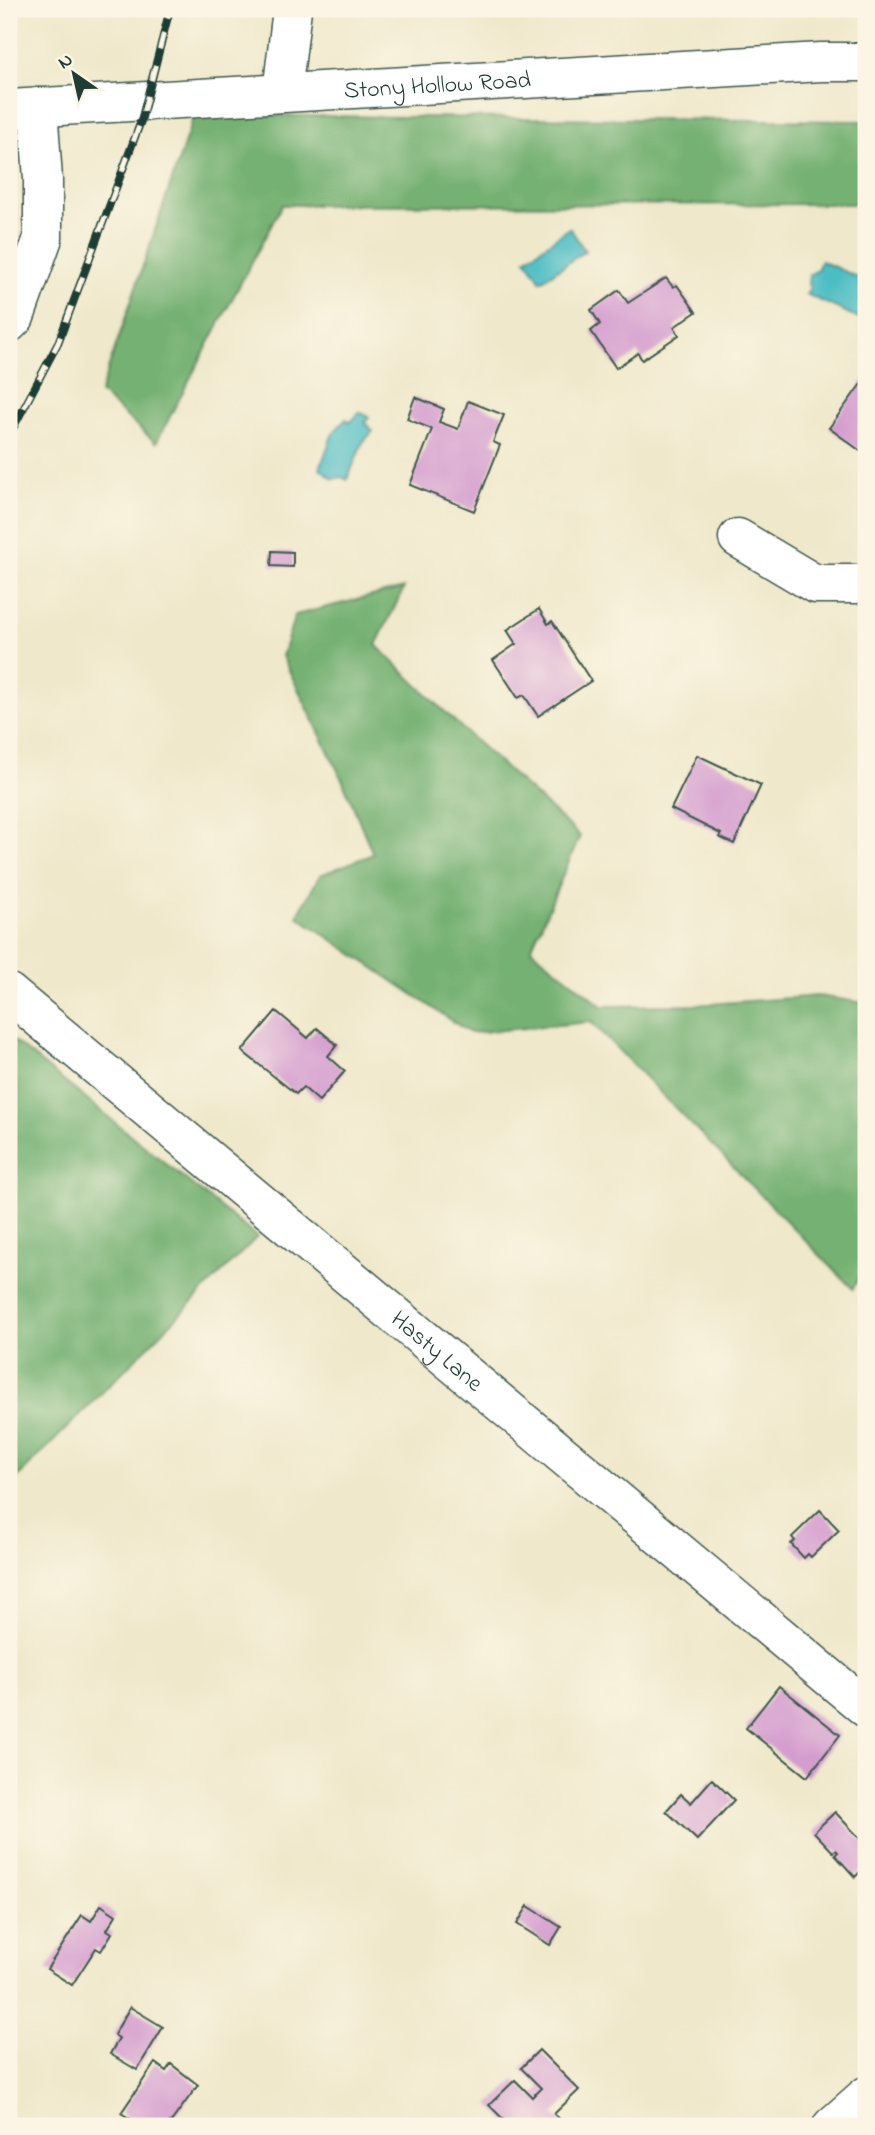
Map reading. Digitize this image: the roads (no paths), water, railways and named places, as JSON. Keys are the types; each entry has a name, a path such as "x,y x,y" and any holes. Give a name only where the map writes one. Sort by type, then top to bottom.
{"street":[{"path":"282,93 292,9"},
{"name":"Stony Hollow Road","path":"23,108 821,62 866,62"},
{"path":"9,323 15,317 43,238 43,179 23,108"},
{"path":"737,538 815,584 866,583"},
{"name":"Hasty Lane","path":"9,993 866,1708"},
{"path":"832,2126 866,2096"}],"water":[{"path":"570,228 585,251 541,281 526,259"},
{"path":"821,261 866,281 865,321 806,294 810,288 809,275 817,270"},
{"path":"359,412 369,417 365,423 373,431 363,442 347,480 342,477 333,479 320,468 333,433 346,419 349,422 353,420"}],"railway":[{"path":"9,436 58,343 141,121 170,9"}]}
